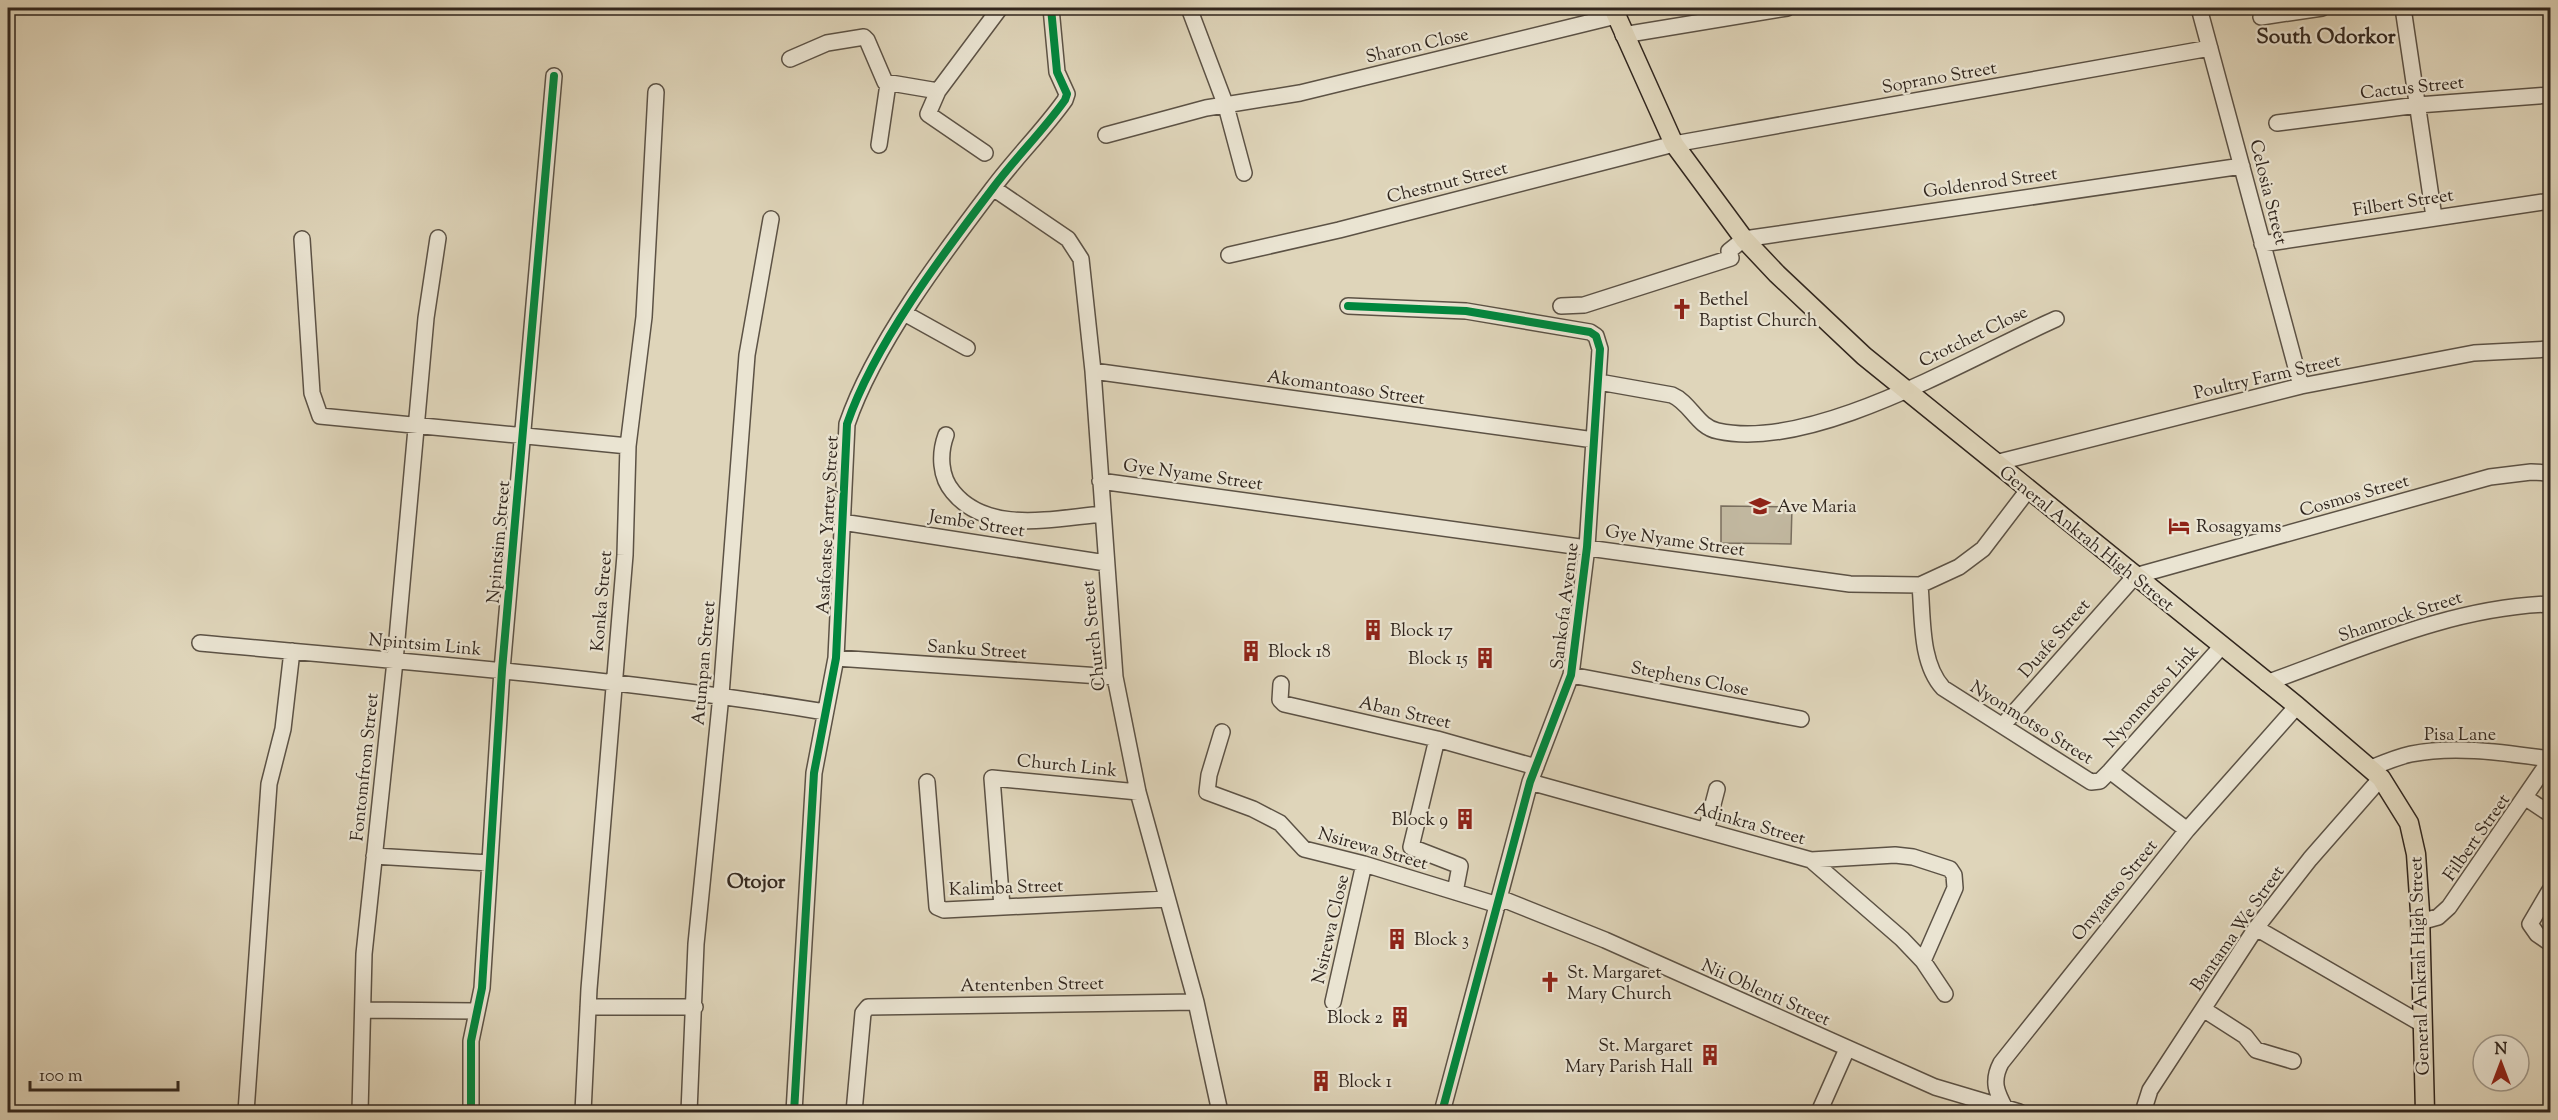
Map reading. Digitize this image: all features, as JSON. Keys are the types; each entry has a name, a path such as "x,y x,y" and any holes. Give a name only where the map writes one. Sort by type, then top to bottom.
{"main road":[{"name":"General Ankrah High Street","path":"1615,12 1623,35 1674,144 1744,239 1836,332 2221,647 2297,706 2376,773 2409,823 2419,878 2425,1113"}],"street":[{"path":"985,153 928,114 938,91 1000,8"},
{"name":"Asafoatse Yartey Street","path":"794,1113 814,773 836,658 847,424 858,393 904,313 993,188 1067,96 1057,72 1051,8"},
{"path":"1189,8 1226,106 1244,173"},
{"path":"1623,35 1787,8"},
{"name":"Celosia Street","path":"2199,8 2301,387"},
{"path":"2261,17 2322,8"},
{"path":"2403,8 2434,217"},
{"name":"Sharon Close","path":"1106,135 1206,108 1300,93 1615,12"},
{"path":"790,59 827,43 864,37 883,81 888,84 938,91"},
{"name":"Soprano Street","path":"1674,144 2210,48"},
{"name":"Npintsim Street","path":"471,1113 471,1041 475,1011 482,988 502,670 554,76"},
{"path":"879,145 888,84"},
{"name":"Konka Street","path":"584,1113 588,1007 625,555 628,446 644,317 656,92"},
{"name":"Cactus Street","path":"2277,123 2418,105 2550,95"},
{"name":"Chestnut Street","path":"1229,255 1350,227 1674,144"},
{"name":"Goldenrod Street","path":"1744,239 2242,166"},
{"name":"Church Street","path":"993,188 1068,239 1077,250 1083,274 1115,677 1138,792 1196,1002 1220,1113"},
{"name":"Filbert Street","path":"2262,244 2550,201"},
{"name":"Atumpan Street","path":"690,1113 696,944 721,695 748,343 771,219"},
{"name":"Fontomfrom Street","path":"360,1113 363,954 395,661 426,318 438,238"},
{"path":"302,239 312,383 317,411 327,419 628,446"},
{"path":"1561,306 1584,304 1731,258 1729,251 1744,239"},
{"name":"Sankofa Avenue","path":"1348,306 1466,311 1590,332 1599,342 1599,382 1587,547 1571,675 1530,782 1442,1113"},
{"path":"904,313 967,348"},
{"name":"Crotchet Close","path":"1599,382 1672,395 1681,399 1705,426 1718,431 1767,433 1837,417 1908,389 2056,319"},
{"name":"Poultry Farm Street","path":"1995,463 2301,387 2474,353 2550,350"},
{"name":"Akomantoaso Street","path":"1092,371 1594,441"},
{"path":"946,435 941,456 944,476 953,492 970,508 1001,519 1022,520 1102,514"},
{"name":"Cosmos Street","path":"2134,576 2490,477 2531,472 2550,473"},
{"name":"Gye Nyame Street","path":"1100,481 1850,584 1920,585 1959,567 1983,549 2028,490"},
{"name":"Jembe Street","path":"842,522 1106,563"},
{"name":"Duafe Street","path":"2003,725 2134,576"},
{"name":"Nyonmotso Street","path":"1920,585 1929,666 1934,679 1943,688 2003,725 2082,779 2091,782 2100,781 2110,771 2187,830"},
{"name":"Shamrock Street","path":"2266,683 2456,616 2518,605 2550,604"},
{"name":"Npintsim Link","path":"200,643 502,670 721,695 825,712"},
{"name":"Nyonmotso Link","path":"2110,771 2221,647"},
{"path":"246,1113 269,784 283,729 292,651"},
{"name":"Sanku Street","path":"836,658 1115,677"},
{"name":"Stephens Close","path":"1571,675 1801,719"},
{"name":"Aban Street","path":"1281,684 1280,700 1284,704 1437,739 1536,767"},
{"name":"Onyaatso Street","path":"2013,1111 1996,1093 1994,1082 2001,1063 2187,830 2297,706"},
{"name":"Nsirewa Street","path":"1222,732 1209,775 1207,792 1253,809 1282,825 1304,849 1364,864 1455,892 1499,901"},
{"path":"1437,739 1412,847 1460,866 1455,892"},
{"name":"Pisa Lane","path":"2376,773 2409,754 2439,751 2490,752 2550,760"},
{"name":"Filbert Street","path":"2420,922 2438,917 2449,907 2550,760"},
{"name":"Bantama We Street","path":"2144,1113 2150,1090 2256,928 2376,773"},
{"name":"Church Link","path":"1002,907 992,778 1138,792"},
{"name":"Kalimba Street","path":"927,782 937,907 944,910 1167,899"},
{"name":"Adinkra Street","path":"1530,782 1811,860 1895,933 1923,962 1945,994"},
{"path":"1706,831 1717,789"},
{"path":"2526,798 2550,814"},
{"path":"1811,860 1895,855 1913,857 1950,869 1954,875 1955,888 1923,962"},
{"path":"374,856 489,863"},
{"name":"Nsirewa Close","path":"1334,1002 1364,864"},
{"path":"2550,890 2532,918 2532,929 2550,943"},
{"name":"Nii Oblenti Street","path":"1499,901 1605,940 1935,1087 2013,1111"},
{"path":"2256,928 2421,1024"},
{"name":"Atentenben Street","path":"854,1113 863,1013 868,1007 1196,1002"},
{"path":"588,1007 695,1007"},
{"path":"2203,1009 2245,1036 2256,1050 2293,1061"},
{"path":"363,1010 475,1011"},
{"path":"1819,1113 1846,1049"}],"shaded area":[{"path":"1721,506 1792,507 1791,544 1721,543"}],"cycle path":[{"path":"794,1112 814,773 836,658 847,424 874,363 911,302 993,188 1065,100 1067,94 1057,72 1051,8"},
{"path":"471,1112 471,1041 482,988 502,670 554,76"},
{"path":"1348,306 1466,311 1590,332 1596,336 1600,349 1587,547 1571,675 1530,782 1442,1112"}],"place":[{"name":"Bethel Baptist Church","path":"1682,309"},
{"name":"Ave Maria","path":"1760,506"},
{"name":"Rosagyams","path":"2179,526"},
{"name":"Block 17","path":"1373,630"},
{"name":"Block 18","path":"1251,651"},
{"name":"Block 15","path":"1485,658"},
{"name":"Block 9","path":"1465,819"},
{"name":"Block 3","path":"1397,939"},
{"name":"St. Margaret Mary Church","path":"1550,982"},
{"name":"Block 2","path":"1400,1017"},
{"name":"St. Margaret Mary Parish Hall","path":"1710,1055"},
{"name":"Block 1","path":"1321,1081"}],"district":[{"name":"South Odorkor","path":"2326,36"},
{"name":"Otojor","path":"756,881"}]}
